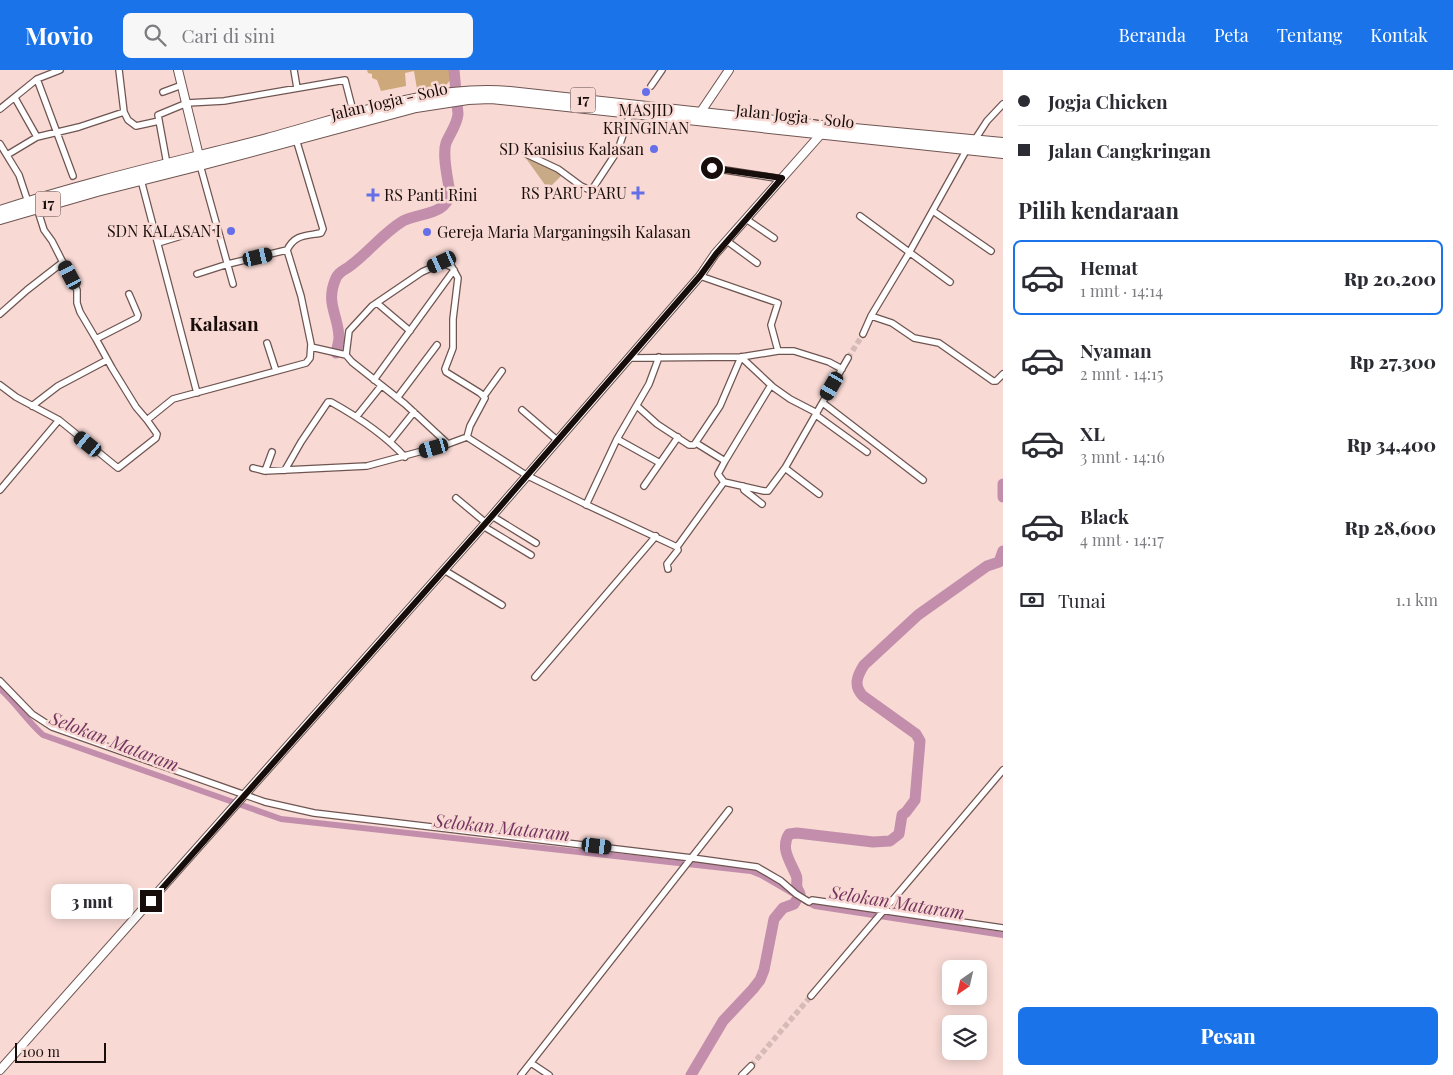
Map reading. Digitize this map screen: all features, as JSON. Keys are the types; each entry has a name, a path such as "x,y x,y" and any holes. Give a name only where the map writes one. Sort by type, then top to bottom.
{"highway":[{"name":"Jalan Jogja - Solo","path":"0,219 410,99 440,98 491,90 698,117 822,130 1003,153"},
{"name":"Jalan Jogja - Solo","path":"467,94 630,114 698,117"},
{"name":"Jalan Jogja - Solo","path":"0,211 28,202 145,176 166,164 200,161 296,139 416,107 440,98"},
{"name":"Jalan Jogja - Solo","path":"822,130 1003,144"}],"main road":[{"path":"178,70 200,161"},
{"path":"698,117 729,70"},
{"path":"0,1070 492,516 700,276 727,241 822,130"}],"street":[{"path":"0,109 37,79 60,70"},
{"path":"119,70 124,112 128,120 136,126 159,121"},
{"path":"294,70 297,88"},
{"path":"651,86 662,70"},
{"path":"37,79 72,176"},
{"path":"166,164 159,114 187,104 224,101 345,80 354,115"},
{"path":"163,92 182,85"},
{"path":"15,98 37,137"},
{"path":"974,141 987,121 1003,104"},
{"path":"7,155 37,137 124,112"},
{"path":"526,154 558,169 590,190 594,188 618,150 630,114"},
{"path":"147,420 173,399 306,363 310,358 311,346 301,296 287,250 296,238 321,233 323,229 296,139"},
{"path":"0,144 20,175 28,202"},
{"path":"863,334 871,316 933,211 966,149"},
{"path":"200,161 233,284"},
{"path":"712,168 782,178"},
{"path":"145,176 158,242 197,393"},
{"path":"1,388 59,420 118,468 156,438 157,434 136,407 80,312 77,303 77,290 52,241 44,230 37,208"},
{"path":"933,211 991,251"},
{"path":"860,216 950,282"},
{"path":"746,219 774,238"},
{"path":"158,242 217,225"},
{"path":"727,241 757,263"},
{"path":"197,274 228,264 287,250"},
{"path":"0,314 63,262"},
{"path":"346,355 351,327 377,303 422,272 442,262 448,264 454,270 457,274 458,282 453,319 453,344 446,372 484,396"},
{"path":"374,380 454,270"},
{"path":"700,276 778,303 771,325 778,351"},
{"path":"96,339 138,316 129,294"},
{"path":"377,303 410,331"},
{"path":"871,316 892,323 914,338 939,343 993,381 999,379 1003,374"},
{"path":"267,343 276,371"},
{"path":"397,398 437,345"},
{"path":"311,346 346,355 352,362 414,412 448,444"},
{"path":"629,358 741,357 778,351 810,355 830,362 842,369"},
{"path":"586,505 617,439 650,384 659,357"},
{"path":"741,357 790,399 816,414 868,452"},
{"path":"637,406 657,424 692,446 696,443 720,406 741,357"},
{"path":"771,384 718,474 724,482 764,492 768,491 785,468 848,358"},
{"path":"32,406 58,386 107,360"},
{"path":"467,437 469,427 486,399 484,396 502,371"},
{"path":"358,416 381,386"},
{"path":"285,470 328,402 358,416 405,456"},
{"path":"822,403 923,480"},
{"path":"522,410 557,440"},
{"path":"390,442 414,412"},
{"path":"0,490 59,420"},
{"path":"252,468 265,471 367,466 467,437"},
{"path":"467,437 526,475 677,547"},
{"path":"644,486 678,438"},
{"path":"617,439 660,463"},
{"path":"696,443 725,461"},
{"path":"265,471 272,452"},
{"path":"785,468 819,494"},
{"path":"668,570 667,564 678,550 677,547 724,482"},
{"path":"744,486 744,490 762,504"},
{"path":"456,498 484,524 531,555"},
{"path":"492,516 536,543"},
{"path":"535,677 656,536"},
{"path":"444,570 502,605"},
{"path":"0,681 27,709 52,726 243,796 280,806 314,813 757,868 781,881 809,902 812,900 882,912 1003,928"},
{"path":"811,996 1003,770"},
{"path":"521,1075 729,810"},
{"path":"530,1063 549,1075"},
{"path":"742,1075 751,1066"}],"shaded area":[{"path":"367,70 451,70 453,77 446,85 417,89 414,71 405,73 406,86 381,91 377,80 372,78 372,74 368,73"},
{"path":"525,157 528,157 563,174 548,189"}],"waterway":[{"path":"336,353 339,337 332,295 337,276 403,221 438,209 444,206 448,200 450,193 445,148 458,114 454,70"},
{"path":"1003,484 1003,497"},
{"path":"691,1075 723,1021 760,980 764,970 774,919 783,908 794,904 800,894 797,888 797,876 789,860 785,844 789,834 797,833 873,842 890,841 899,834 902,815 915,800 920,741 916,734 860,692 857,681 864,665 918,615 987,566 999,562 1003,551"},
{"name":"Selokan Mataram","path":"0,689 43,735 281,819 751,871 792,893"},
{"name":"Selokan Mataram","path":"805,901 815,906 1003,935"}],"tunnel":[{"path":"848,358 863,334"},
{"path":"751,1066 811,996"}],"place":[{"name":"MASJID KRINGINAN","path":"646,92"},
{"name":"SD Kanisius Kalasan","path":"654,149"},
{"name":"RS PARU PARU","path":"638,193"},
{"name":"RS Panti Rini","path":"373,195"},
{"name":"SDN KALASAN I","path":"231,231"},
{"name":"Gereja Maria Marganingsih Kalasan","path":"427,232"}],"district":[{"name":"Kalasan","path":"224,324"}],"route":[{"path":"151,901 492,516 700,276 716,254 782,178 712,168"}]}
